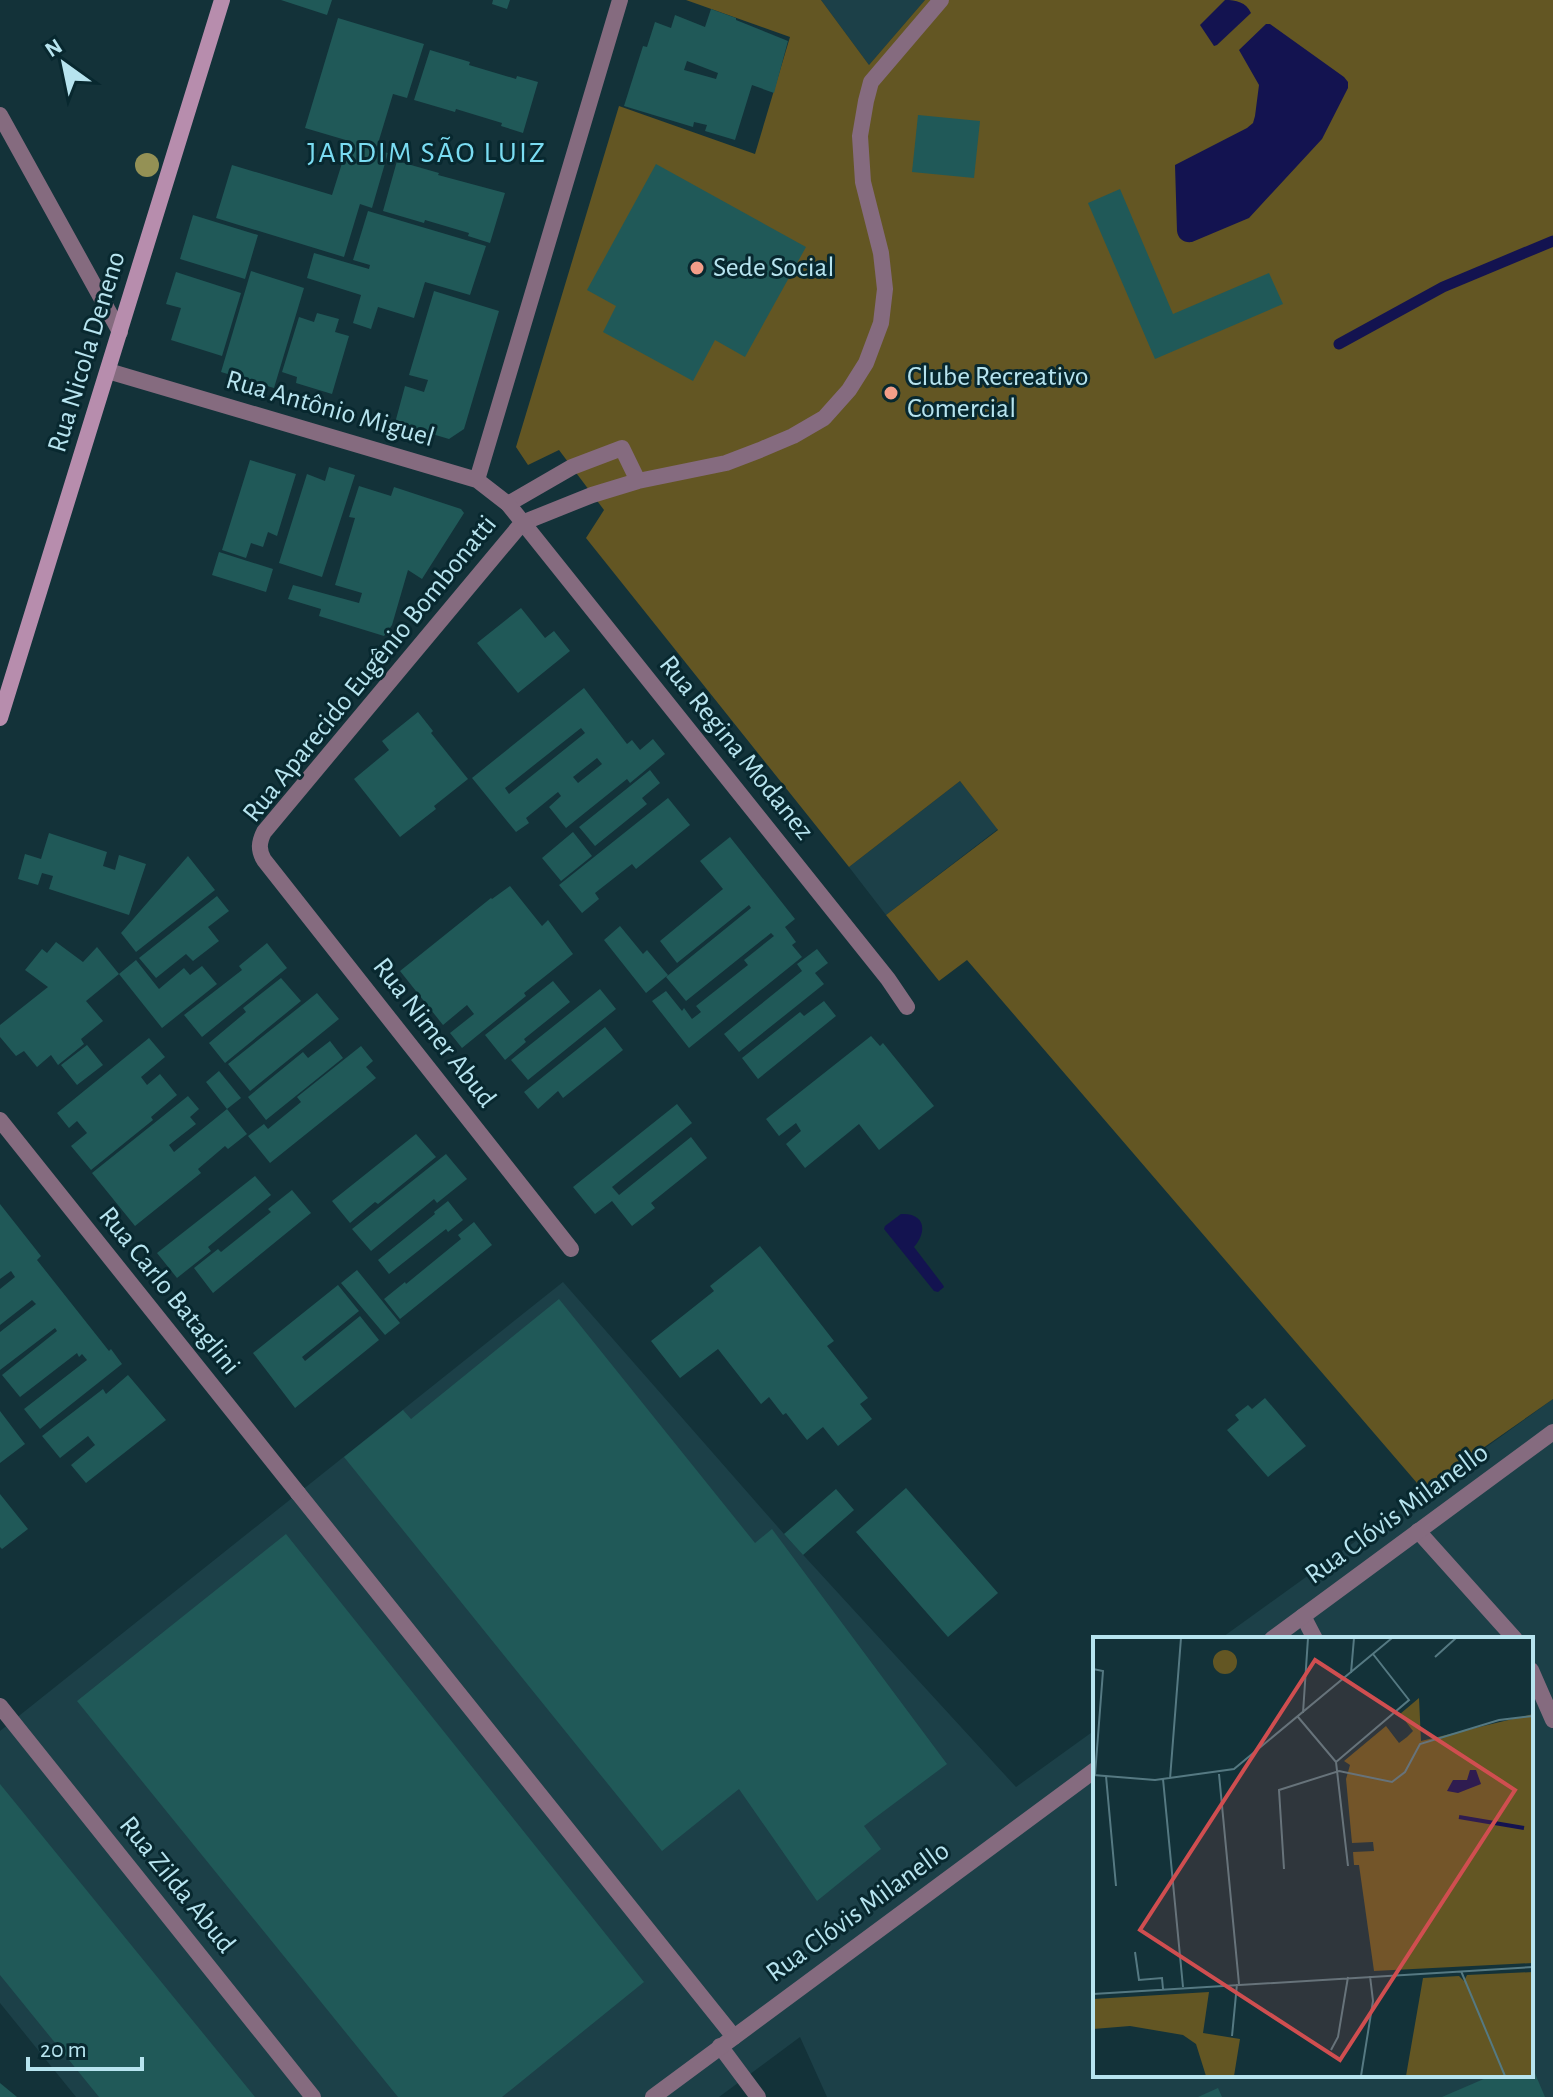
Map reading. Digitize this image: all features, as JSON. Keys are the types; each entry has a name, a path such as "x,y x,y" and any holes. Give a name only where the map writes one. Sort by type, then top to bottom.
{"street":[{"name":"Rua Nicola Deneno","path":"0,718 222,0"},
{"path":"477,480 620,0"},
{"path":"522,523 592,495 638,481 726,463 793,436 824,418 849,390 866,363 881,323 885,289 881,253 863,182 860,136 866,101 871,82 941,0"},
{"path":"0,115 120,332"},
{"name":"Rua Antônio Miguel","path":"108,371 477,480 508,504 522,523"},
{"path":"508,504 572,467 622,448 638,481"},
{"name":"Rua Aparecido Eugênio Bombonatti","path":"259,848 264,832 522,523"},
{"name":"Rua Regina Modanez","path":"522,523 878,966 907,1007"},
{"name":"Rua Nimer Abud","path":"259,848 264,860 571,1249"},
{"name":"Rua Carlo Bataglini","path":"0,1120 298,1493 727,2041 758,2097"},
{"name":"Rua Clóvis Milanello","path":"1275,1637 1553,1432"},
{"path":"1418,1531 1513,1637"},
{"path":"1303,1616 1314,1637"},
{"path":"1533,1675 1553,1720"},
{"name":"Rua Zilda Abud","path":"0,1706 313,2097"},
{"name":"Rua Clóvis Milanello","path":"653,2097 1093,1771"}],"shaded area":[{"path":"686,0 821,0 869,65 925,0 1553,0 1553,1399 1423,1490 967,960 939,981 886,915 998,830 960,781 849,867 586,538 604,510 559,450 528,465 516,447 619,106 755,154 790,37"},
{"path":"821,0 925,0 869,65"},
{"path":"1225,0 1240,2 1251,13 1214,46 1200,25"},
{"path":"1266,24 1344,77 1348,88 1322,139 1249,218 1192,242 1184,241 1177,231 1175,165 1253,123 1259,85 1239,50"},
{"path":"960,781 998,829 886,915 849,867"},
{"path":"901,1214 915,1217 922,1224 921,1235 914,1247 943,1285 938,1292 884,1229"},
{"path":"563,1282 784,1534 1016,1787 1093,1731 1093,2077 1533,2077 1533,1637 1223,1637 1553,1399 1553,2097 827,2097 800,2037 719,2097 76,2097 0,2003 0,1731"}],"building":[{"path":"281,0 332,0 327,15"},
{"path":"493,0 510,0 507,9 492,4"},
{"path":"711,9 788,41 774,93 752,85 735,140 705,131 707,125 694,122 693,127 624,106 643,46 647,47 655,22 671,28 675,15 705,27","holes":["687,61 718,73 716,79 684,70"]},
{"path":"338,18 424,44 407,98 393,94 376,150 388,153 372,208 360,204 344,257 216,218 232,165 332,195 349,141 305,128"},
{"path":"430,50 516,79 517,76 538,82 523,133 456,109 455,112 414,100"},
{"path":"918,115 980,121 974,178 912,172"},
{"path":"397,161 505,193 490,243 468,236 469,233 383,211"},
{"name":"Sede Social","path":"656,164 806,247 745,357 715,340 693,381 603,332 616,306 587,290"},
{"path":"1120,189 1173,314 1269,273 1283,304 1155,359 1088,203"},
{"path":"368,211 486,246 470,295 425,282 414,318 378,307 371,329 353,323 361,295 307,278 314,253 369,269 370,265 353,260"},
{"path":"193,215 258,235 245,279 180,259"},
{"path":"251,271 304,288 274,388 221,372"},
{"path":"176,272 241,293 222,356 171,340 181,308 166,304"},
{"path":"434,291 499,311 464,429 449,439 395,423 405,386 424,392 428,380 409,375"},
{"path":"317,313 339,319 335,332 349,336 332,394 296,383 297,377 282,372 299,317 314,322"},
{"path":"250,460 296,474 277,536 268,532 263,547 251,543 246,558 222,550"},
{"path":"329,467 355,475 322,577 279,563 307,474 325,481"},
{"path":"359,486 391,496 394,487 461,509 464,513 422,579 408,570 392,625 384,636 319,616 321,609 288,599 293,585 359,603 362,593 335,585 355,518 349,517"},
{"path":"219,552 273,569 266,592 212,575"},
{"path":"521,608 545,638 554,631 570,651 518,693 477,643"},
{"path":"584,688 627,744 632,740 640,750 653,739 665,754 630,783 627,779 566,828 549,807 561,796 558,792 526,818 529,823 516,832 472,778","holes":["581,728 585,733 509,794 505,788","597,758 602,764 578,783 573,777"]},
{"path":"418,712 468,779 400,837 354,779 389,750 382,741"},
{"path":"650,770 660,783 642,798 647,804 595,846 579,827"},
{"path":"668,798 690,825 636,869 632,864 595,893 599,899 582,913 559,885"},
{"path":"573,832 592,856 561,881 542,858"},
{"path":"49,833 107,852 103,866 115,870 119,855 146,864 129,915 49,889 53,876 42,873 38,885 18,879 25,854 41,859"},
{"path":"730,837 795,919 785,927 796,942 792,945 802,957 689,1048 652,1001 666,991 692,1019 701,1012 696,1006 748,965 744,960 774,936 771,933 686,1001 666,977 751,908 749,905 677,963 660,941 723,889 700,861"},
{"path":"188,856 215,890 136,952 121,933"},
{"path":"510,886 542,926 548,920 573,954 462,1048 450,1033 474,1014 467,1005 443,1025 400,971"},
{"path":"217,896 229,911 208,927 219,941 193,961 186,954 156,978 139,958"},
{"path":"620,926 643,954 647,950 668,975 646,993 604,940"},
{"path":"56,942 83,962 97,947 119,974 86,1001 103,1021 81,1039 84,1044 58,1065 51,1055 37,1067 24,1051 16,1056 0,1037 0,1025 48,987 25,970 42,949 47,953"},
{"path":"267,943 287,968 202,1037 184,1015 242,970 239,966"},
{"path":"817,949 828,963 815,973 824,984 739,1052 724,1034 802,971 797,964"},
{"path":"136,960 159,989 184,968 190,975 202,966 217,984 162,1028 119,974"},
{"path":"281,978 301,1001 225,1063 209,1043 246,1012 243,1008"},
{"path":"553,981 570,1002 524,1039 526,1042 505,1060 485,1035"},
{"path":"600,989 616,1009 528,1080 511,1060"},
{"path":"317,993 339,1019 250,1091 228,1064"},
{"path":"824,1001 836,1016 758,1079 742,1058 800,1012 804,1016"},
{"path":"605,1027 623,1050 563,1098 558,1091 538,1109 524,1092"},
{"path":"871,1036 880,1046 883,1043 934,1106 879,1150 859,1124 805,1168 786,1144 801,1131 796,1123 779,1136 766,1119"},
{"path":"149,1038 165,1057 141,1077 147,1085 160,1074 177,1095 151,1117 153,1120 91,1170 71,1146 87,1133 77,1121 69,1128 57,1113"},
{"path":"330,1041 343,1058 266,1120 248,1097 303,1052 308,1058"},
{"path":"87,1045 103,1065 77,1085 61,1065"},
{"path":"361,1046 373,1061 366,1067 376,1078 270,1163 248,1136 264,1124 268,1129 301,1102 297,1097"},
{"path":"219,1071 241,1098 227,1109 206,1082"},
{"path":"188,1096 199,1109 190,1117 196,1124 169,1145 174,1152 227,1109 247,1134 228,1149 225,1146 198,1169 201,1173 135,1226 92,1173"},
{"path":"677,1104 692,1123 612,1187 619,1195 691,1137 707,1158 651,1203 655,1208 632,1226 612,1201 595,1214 573,1187"},
{"path":"416,1134 436,1157 350,1223 332,1201"},
{"path":"446,1154 467,1179 437,1203 434,1199 371,1251 352,1229"},
{"path":"255,1176 271,1195 208,1247 211,1251 177,1278 157,1253"},
{"path":"292,1190 311,1213 213,1293 194,1268 218,1249 221,1252 271,1212 268,1209"},
{"path":"448,1201 463,1220 448,1232 446,1229 389,1274 378,1260"},
{"path":"0,1204 41,1256 37,1260 122,1364 40,1429 24,1409 87,1360 77,1353 20,1397 2,1375 57,1331 55,1328 0,1370 0,1332 36,1304 32,1300 0,1325 0,1289 15,1277 11,1271 0,1279"},
{"path":"474,1222 492,1245 400,1319 384,1299 461,1239 458,1235"},
{"path":"760,1246 834,1341 827,1346 868,1398 860,1404 872,1419 838,1446 823,1427 807,1440 769,1397 761,1404 718,1349 680,1378 651,1341 714,1291 710,1286"},
{"path":"357,1270 400,1323 385,1335 341,1283"},
{"path":"338,1285 359,1311 302,1357 305,1361 360,1316 379,1340 295,1408 253,1353"},
{"path":"559,1299 755,1543 772,1529 947,1764 864,1826 881,1849 817,1901 739,1789 662,1851 344,1457 403,1410 411,1419"},
{"path":"128,1375 166,1420 86,1483 71,1465 95,1445 88,1436 60,1458 42,1436 103,1389 106,1394"},
{"path":"1265,1398 1306,1446 1268,1477 1227,1430 1239,1420 1235,1415 1248,1405 1252,1409"},
{"path":"0,1411 25,1444 0,1463"},
{"path":"906,1488 998,1593 948,1637 856,1532"},
{"path":"836,1489 854,1510 803,1555 784,1534"},
{"path":"0,1494 28,1529 2,1549 0,1547"},
{"path":"286,1534 644,1982 502,2097 398,2097 77,1701"},
{"path":"0,1784 255,2097 99,2097 0,1975"},
{"path":"1533,2069 1545,2097 1442,2097 1488,2077 1533,2077"},
{"path":"0,2083 17,2097 0,2097"},
{"path":"1218,2088 1222,2097 1198,2097"}],"waterway":[{"path":"1339,344 1443,287 1553,241"}],"place":[{"name":"Sede Social","path":"697,268"},
{"name":"Clube Recreativo Comercial","path":"891,393"}],"district":[{"name":"JARDIM SÃO LUIZ","path":"427,153"}]}
